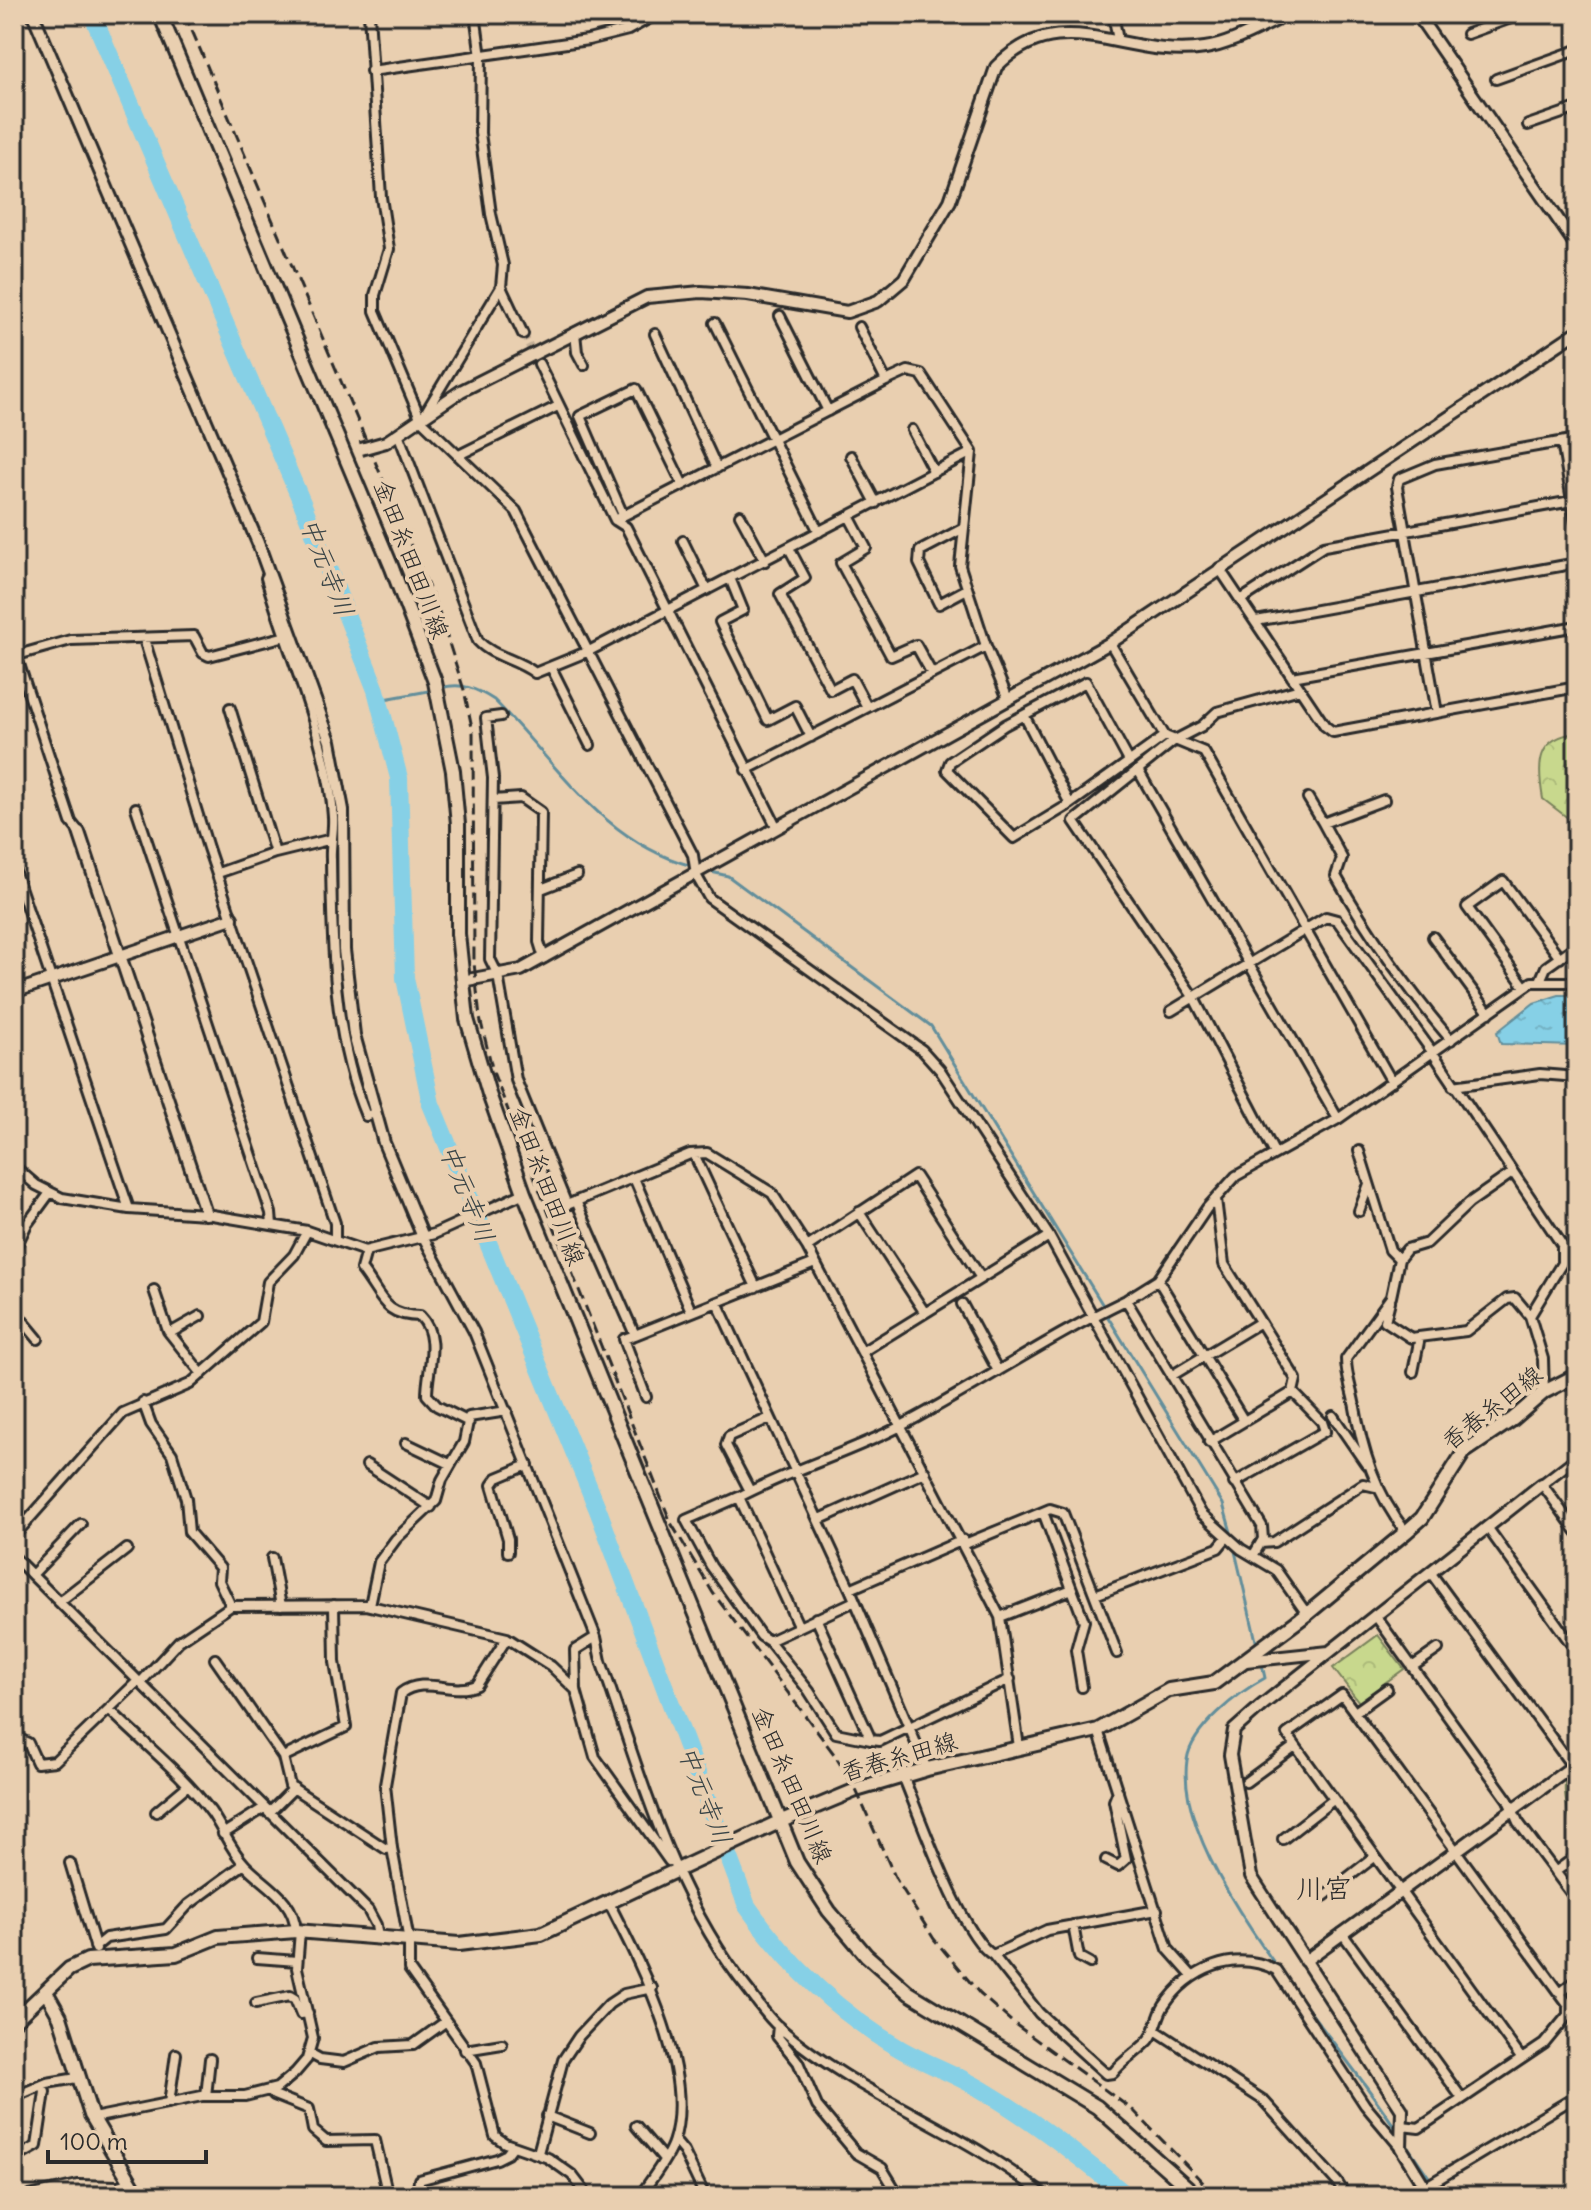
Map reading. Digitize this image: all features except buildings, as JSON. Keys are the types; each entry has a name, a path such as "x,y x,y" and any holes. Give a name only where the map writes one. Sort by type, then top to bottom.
{"main road":[{"name":"金田糸田田川線","path":"160,14 345,454 435,682 447,735 458,824 458,934 462,981 467,1019 484,1079 524,1193 773,1824 829,1911 866,1955 909,1993 1097,2107 1167,2165 1197,2196"},
{"name":"香春糸田線","path":"14,2021 69,1969 97,1952 152,1957 176,1954 218,1937 298,1931 409,1941 474,1943 541,1934 773,1824 856,1790 927,1769 1098,1730 1169,1690 1214,1683 1307,1614 1422,1518 1464,1452 1513,1419 1544,1392 1577,1375"},
{"path":"46,1992 60,2017 77,2078 93,2118 139,2196"}],"street":[{"path":"33,14 270,572 306,668 339,772 343,810 346,973 354,1035 375,1113 507,1411 596,1637 601,1661 682,1869 723,1959 778,2026 868,2090 994,2158 1045,2196"},
{"path":"369,14 371,71 389,249 375,295 375,311 422,419 516,511 693,855 696,875 709,898 922,1050 940,1070 1049,1236 1201,1513 1227,1537 1276,1570 1307,1614"},
{"path":"422,419 501,287 503,265 491,214 480,133 481,57 475,14"},
{"path":"371,71 481,57 506,49 588,40 628,30 657,14"},
{"path":"1113,14 1117,35"},
{"path":"1417,14 1577,247"},
{"path":"1467,34 1522,14"},
{"path":"345,454 399,436 461,391 629,304 666,293 748,295 847,312 878,301 904,279 950,201 996,67 1008,51 1030,34 1050,27 1095,28 1179,49 1207,48 1283,15"},
{"path":"1496,79 1577,50"},
{"path":"1528,125 1577,108"},
{"path":"501,287 523,334"},
{"path":"780,316 828,411"},
{"path":"715,323 819,532"},
{"path":"859,327 886,381"},
{"path":"462,981 521,970 1110,643 1577,332"},
{"path":"575,333 577,352 584,365"},
{"path":"655,334 717,468"},
{"path":"539,364 558,406 626,527 777,828"},
{"path":"619,517 886,381 908,371 921,374 972,452 960,566 986,646 1008,699"},
{"path":"619,517 580,416 636,389 683,485"},
{"path":"459,455 558,406"},
{"path":"912,430 934,472"},
{"path":"399,436 478,641 487,651 520,662 535,673 552,669 589,651 972,452"},
{"path":"1437,713 1397,487 1399,479 1435,464 1577,439"},
{"path":"1562,442 1575,500 1577,530"},
{"path":"851,456 876,503"},
{"path":"1242,599 1324,546 1575,500"},
{"path":"740,515 765,561"},
{"path":"849,516 866,548 841,563 891,656 916,645 932,674"},
{"path":"962,529 920,551 919,563 939,604 967,589"},
{"path":"683,541 707,590"},
{"path":"789,548 805,578 780,594 831,690 852,679 867,707"},
{"path":"1256,621 1577,563"},
{"path":"1219,568 1300,689 1333,732 1577,687"},
{"path":"270,572 266,578 282,637 320,749 333,817 338,1002 359,1100 366,1116 375,1113"},
{"path":"730,578 743,610 720,622 768,720 795,706 811,737"},
{"path":"1292,677 1577,626"},
{"path":"206,1214 122,955 79,832 71,822 15,656 71,640 194,636 203,653 209,656 282,637"},
{"path":"144,639 232,918 335,1223 335,1239"},
{"path":"1110,643 1165,736 1204,752 1392,1082"},
{"path":"746,770 986,646"},
{"path":"552,669 590,745"},
{"path":"1129,761 1086,682 1024,715 950,762 947,770 1014,838 1070,804 1165,736"},
{"path":"1275,1154 1194,998 1074,821 1175,740 1202,726 1217,712 1300,689"},
{"path":"230,708 275,853"},
{"path":"1024,715 1070,804"},
{"path":"501,716 486,718 493,800 490,959 498,975 516,1080 567,1205 694,1154 707,1153 772,1193 807,1247 964,1542 1000,1617 1019,1747"},
{"path":"1138,770 1338,1119"},
{"path":"493,800 521,798 541,812 539,942 544,958"},
{"path":"1308,798 1342,858 1336,876 1397,967 1406,987 1451,1040"},
{"path":"1323,823 1384,800"},
{"path":"136,808 272,1225"},
{"path":"218,873 275,853 332,839"},
{"path":"14,869 129,1209"},
{"path":"541,889 577,875"},
{"path":"1525,987 1467,907 1503,881 1560,958"},
{"path":"1171,1011 1326,917 1337,920 1433,1053 1562,1245 1562,1263 1530,1316"},
{"path":"14,992 232,918"},
{"path":"1433,937 1489,1013"},
{"path":"1540,981 1546,967 1577,945"},
{"path":"1010,1679 880,1741 836,1733 809,1691 769,1641 761,1636 711,1566 686,1520 900,1426 1126,1300 1158,1280 1236,1176 1338,1119 1525,987 1540,981 1577,982"},
{"path":"1453,1086 1540,1074 1577,1077"},
{"path":"1359,1151 1390,1250 1399,1259"},
{"path":"694,1154 756,1287"},
{"path":"14,1166 49,1194 129,1209 206,1214 307,1231 366,1251 428,1236 524,1193"},
{"path":"1512,1173 1469,1203 1427,1243 1407,1249 1399,1259 1385,1321 1411,1338 1466,1331 1507,1299 1515,1298 1530,1316 1543,1359 1544,1392"},
{"path":"807,1247 915,1176 981,1278"},
{"path":"634,1178 691,1311"},
{"path":"1359,1211 1369,1183"},
{"path":"14,1251 27,1224 49,1194"},
{"path":"1209,1442 1293,1392 1296,1379 1224,1264 1216,1199"},
{"path":"576,1201 635,1335"},
{"path":"859,1212 925,1313"},
{"path":"14,1536 107,1427 143,1402 190,1384 261,1322 268,1282 294,1255 307,1231"},
{"path":"862,1352 1049,1236"},
{"path":"366,1251 361,1269 384,1303 402,1316 423,1317 426,1324 432,1346 427,1395 437,1406 469,1422"},
{"path":"646,1397 624,1339 815,1263"},
{"path":"1158,1280 1244,1421"},
{"path":"154,1290 170,1333 202,1374"},
{"path":"1391,1297 1346,1359 1361,1446 1374,1473 1376,1487 1406,1532"},
{"path":"1126,1300 1262,1526 1261,1543 1253,1556"},
{"path":"717,1302 850,1589 927,1769"},
{"path":"962,1304 998,1371"},
{"path":"14,1310 38,1339"},
{"path":"170,1333 200,1316"},
{"path":"1171,1376 1259,1323"},
{"path":"1413,1372 1420,1337"},
{"path":"1234,1483 1325,1431 1322,1422 1293,1392"},
{"path":"143,1402 151,1424 172,1454 186,1499 189,1532 220,1568 219,1581 231,1606"},
{"path":"370,1605 379,1562 396,1539 431,1507 450,1464 464,1442 469,1417 507,1411"},
{"path":"1333,1416 1374,1473"},
{"path":"750,1491 726,1445 729,1436 770,1418"},
{"path":"406,1443 450,1464"},
{"path":"1401,2148 1402,2110 1251,1876 1230,1755 1234,1730 1577,1457"},
{"path":"367,1465 431,1507"},
{"path":"508,1552 508,1539 492,1485 497,1478 528,1465"},
{"path":"818,1520 925,1472"},
{"path":"1261,1543 1274,1542 1363,1484 1376,1487"},
{"path":"1542,1484 1577,1532"},
{"path":"739,1497 798,1625"},
{"path":"850,1589 1050,1509 1063,1513 1117,1653"},
{"path":"1043,1512 1084,1621 1076,1650 1082,1687"},
{"path":"32,1575 81,1524"},
{"path":"1487,1527 1577,1652"},
{"path":"1095,1595 1218,1548 1227,1537"},
{"path":"59,1602 127,1549"},
{"path":"14,1557 368,1910 376,1925 378,1938"},
{"path":"272,1558 281,1606"},
{"path":"1305,1961 1574,1764 1430,1572"},
{"path":"1000,1617 1072,1589"},
{"path":"769,1641 855,1601"},
{"path":"283,1757 346,1727 335,1662 334,1605"},
{"path":"14,1741 19,1739 28,1743 37,1763 55,1761 179,1641 231,1606 370,1605 417,1619 475,1628 507,1638 551,1666 576,1690"},
{"path":"1375,1615 1577,1901"},
{"path":"816,1618 871,1740"},
{"path":"596,1637 575,1650 576,1690 595,1757 682,1869"},
{"path":"507,1638 477,1685 460,1689 418,1684 401,1693 385,1785 392,1848 409,1941 409,1969 481,2074 495,2136 513,2146 538,2153 572,2175 588,2196"},
{"path":"1412,1667 1438,1649"},
{"path":"1246,1661 1331,1652"},
{"path":"215,1659 283,1757 290,1786 386,1849 392,1848"},
{"path":"1355,1712 1387,1689"},
{"path":"1402,2126 1419,2128 1544,2044 1568,2015 1568,2004 1342,1695 1287,1734 1373,1858 1521,2058"},
{"path":"14,1703 14,1712"},
{"path":"93,2118 206,2096 245,2096 270,2090 295,2073 309,2053 313,2038 297,1961 298,1931 286,1902 244,1864 165,1760 110,1710"},
{"path":"1098,1730 1168,1949 1192,1976"},
{"path":"1246,1782 1295,1746"},
{"path":"903,1776 960,1910 984,1950 993,1955 1039,2013 1106,2074 1113,2073 1155,2030 1165,2004 1192,1976 1230,1961 1253,1962 1276,1970 1365,2105 1401,2148 1426,2192 1440,2196"},
{"path":"156,1812 187,1786"},
{"path":"223,1834 266,1810 294,1788"},
{"path":"1106,1860 1118,1866 1126,1859 1114,1801 1118,1790"},
{"path":"1283,1839 1333,1800"},
{"path":"1555,1872 1577,1856"},
{"path":"1324,1896 1373,1858"},
{"path":"70,1863 97,1952"},
{"path":"97,1952 106,1938 166,1929 188,1905 244,1864"},
{"path":"609,1903 632,1941 652,1988 676,2080 678,2101 674,2140 640,2196"},
{"path":"993,1955 1023,1938 1073,1925 1157,1910"},
{"path":"1073,1925 1079,1957 1090,1963"},
{"path":"1342,1933 1461,2097"},
{"path":"257,1958 297,1961"},
{"path":"1560,1993 1577,1980"},
{"path":"538,2153 563,2060 579,2036 595,2023 609,2004 624,1994 652,1988"},
{"path":"256,2003 290,1996 295,1999 301,2014 308,2013"},
{"path":"309,2053 320,2059 344,2062 379,2047 413,2045 445,2022"},
{"path":"778,2026 777,2036 798,2062 817,2106 856,2153 882,2168 899,2196"},
{"path":"1155,2030 1263,2100 1346,2196"},
{"path":"465,2050 502,2044"},
{"path":"169,2103 176,2054"},
{"path":"206,2096 210,2059"},
{"path":"14,2097 42,2085 77,2078"},
{"path":"14,2159 37,2146 45,2092 42,2085"},
{"path":"270,2090 274,2095 309,2109 313,2130 326,2141 375,2140 388,2196"},
{"path":"1426,2192 1577,2096"},
{"path":"547,2116 590,2133"},
{"path":"636,2126 664,2159"},
{"path":"674,2140 684,2152 705,2196"},
{"path":"417,2196 419,2180 497,2159 507,2154 513,2146"},
{"path":"29,2196 78,2185 118,2186 129,2183"}],"green space":[{"path":"1577,733 1577,825 1543,799 1540,764 1542,755 1554,740"},
{"path":"1378,1635 1404,1669 1359,1702 1333,1668"},
{"path":"1577,1754 1577,1844 1567,1809 1565,1785 1566,1774"}],"water":[{"path":"1559,995 1577,995 1577,1046 1501,1044 1497,1032 1534,1003"}],"waterway":[{"name":"中元寺川","path":"92,14 303,505 376,690 399,778 405,978 431,1104 598,1510 747,1906 797,1968 857,2021 902,2050 1003,2103 1058,2140 1127,2196"},
{"path":"441,688 469,688 494,700 606,819 660,855 692,866"},
{"path":"379,700 434,690"},
{"path":"707,871 728,876 931,1026 1104,1307"},
{"path":"1106,1314 1223,1504 1232,1536"},
{"path":"1234,1547 1257,1645"},
{"path":"1261,1660 1265,1678 1242,1692 1218,1713 1190,1748 1187,1760 1189,1802 1206,1850 1232,1900 1397,2131"},
{"path":"1404,2141 1431,2180"}],"tunnel":[{"path":"523,334 539,364"}],"railway":[{"path":"185,14 439,612 464,690 473,732 474,963 480,1018 493,1072 671,1523 713,1593 834,1754 856,1790 896,1879 934,1939 980,1994 1012,2022 1134,2111 1216,2196"}],"district":[{"name":"川宮","path":"1324,1888"}]}
